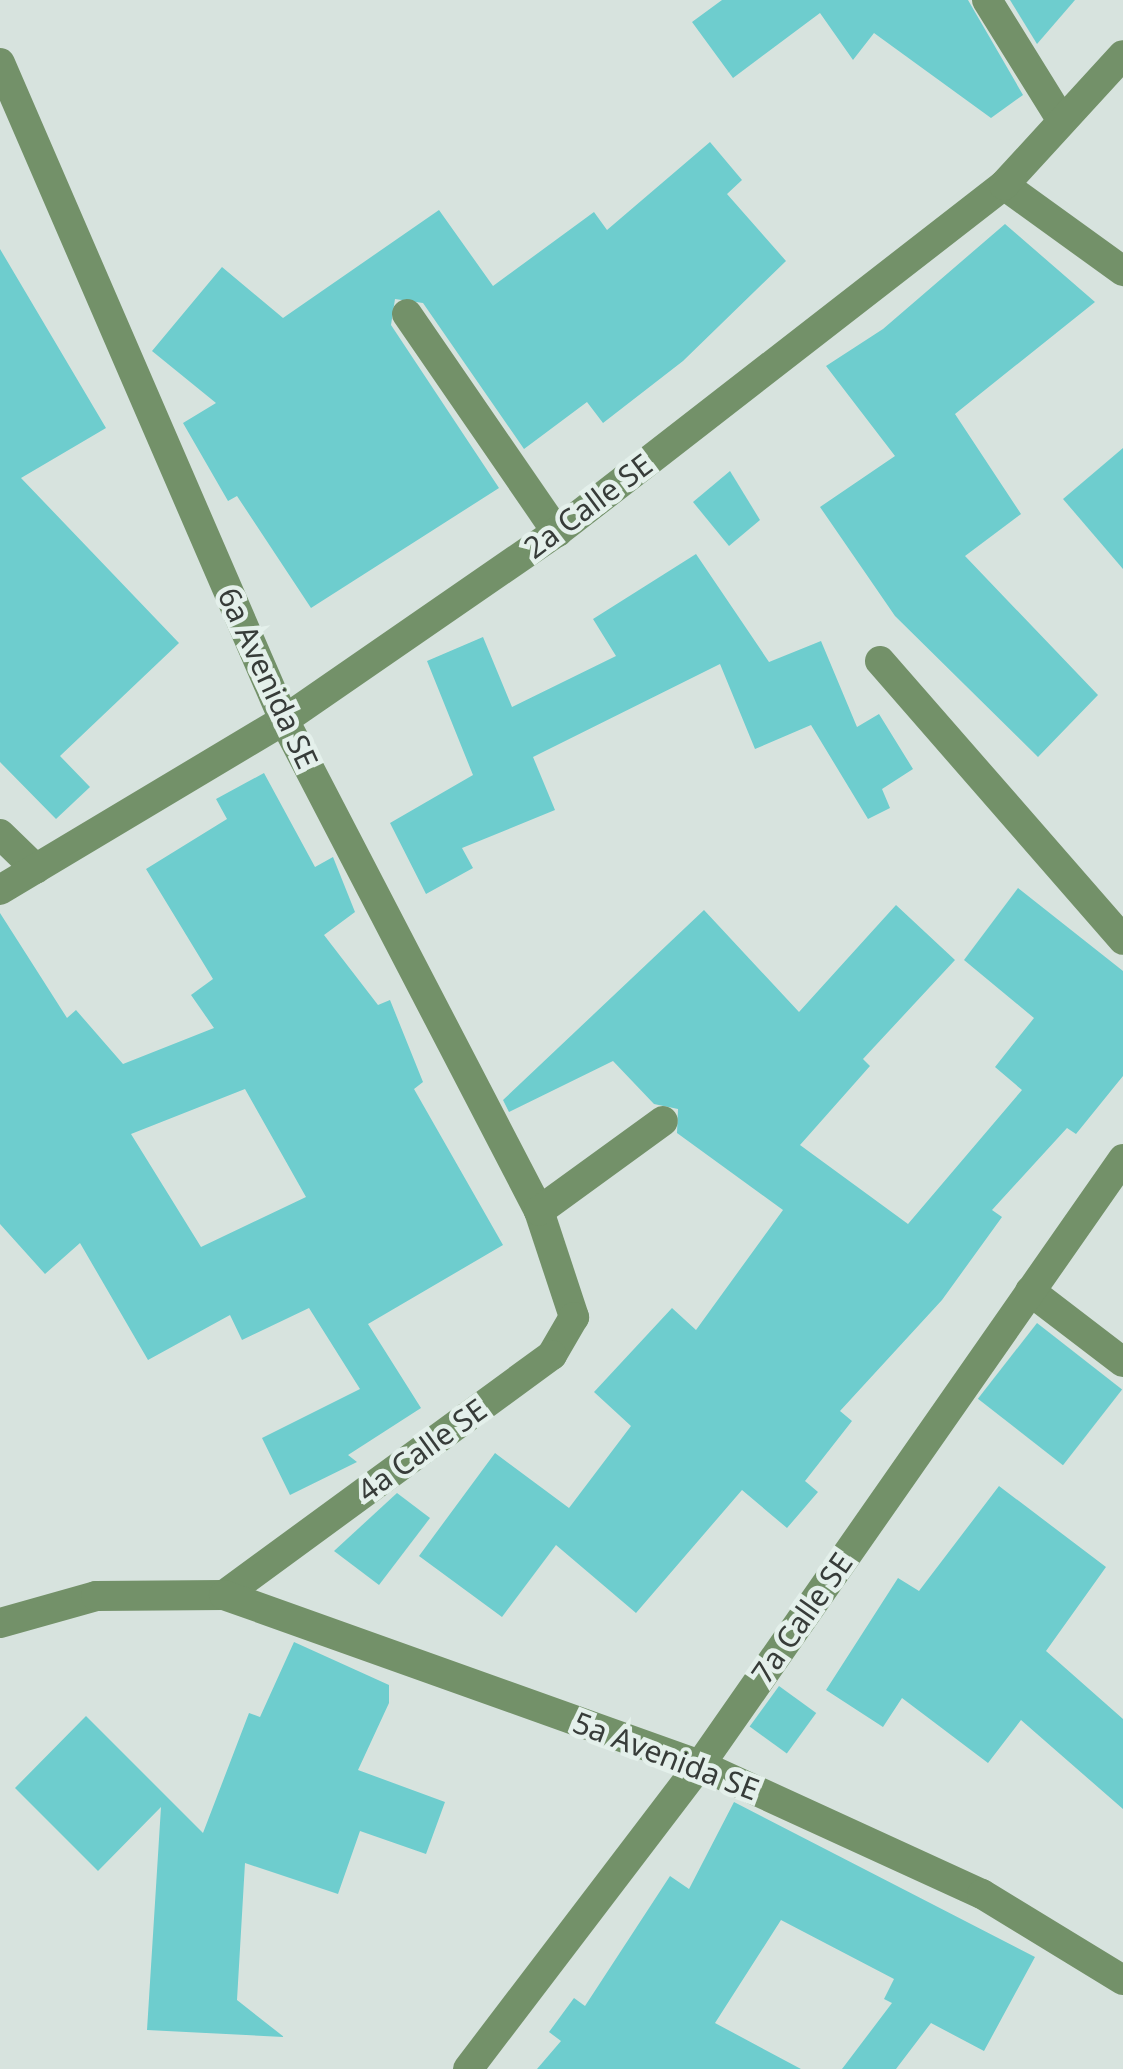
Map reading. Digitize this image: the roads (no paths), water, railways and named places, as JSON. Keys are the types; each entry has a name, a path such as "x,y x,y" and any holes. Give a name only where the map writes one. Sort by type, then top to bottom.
{"street":[{"path":"987,0 1062,121"},
{"name":"2a Calle SE","path":"0,890 284,720 557,532 1004,185 1123,55"},
{"name":"6a Avenida SE","path":"0,63 284,720 538,1211 566,1278"},
{"path":"1004,185 1123,271"},
{"path":"407,314 557,532"},
{"path":"880,661 1123,940"},
{"path":"0,834 36,868"},
{"path":"538,1211 664,1121"},
{"name":"7a Calle SE","path":"468,2069 700,1765 1123,1159"},
{"name":"4a Calle SE","path":"224,1595 552,1355 574,1317 566,1278"},
{"path":"1030,1291 1123,1362"},
{"name":"5a Avenida SE","path":"0,1623 96,1596 184,1591 224,1595 700,1765 982,1894 1123,1980"}]}
